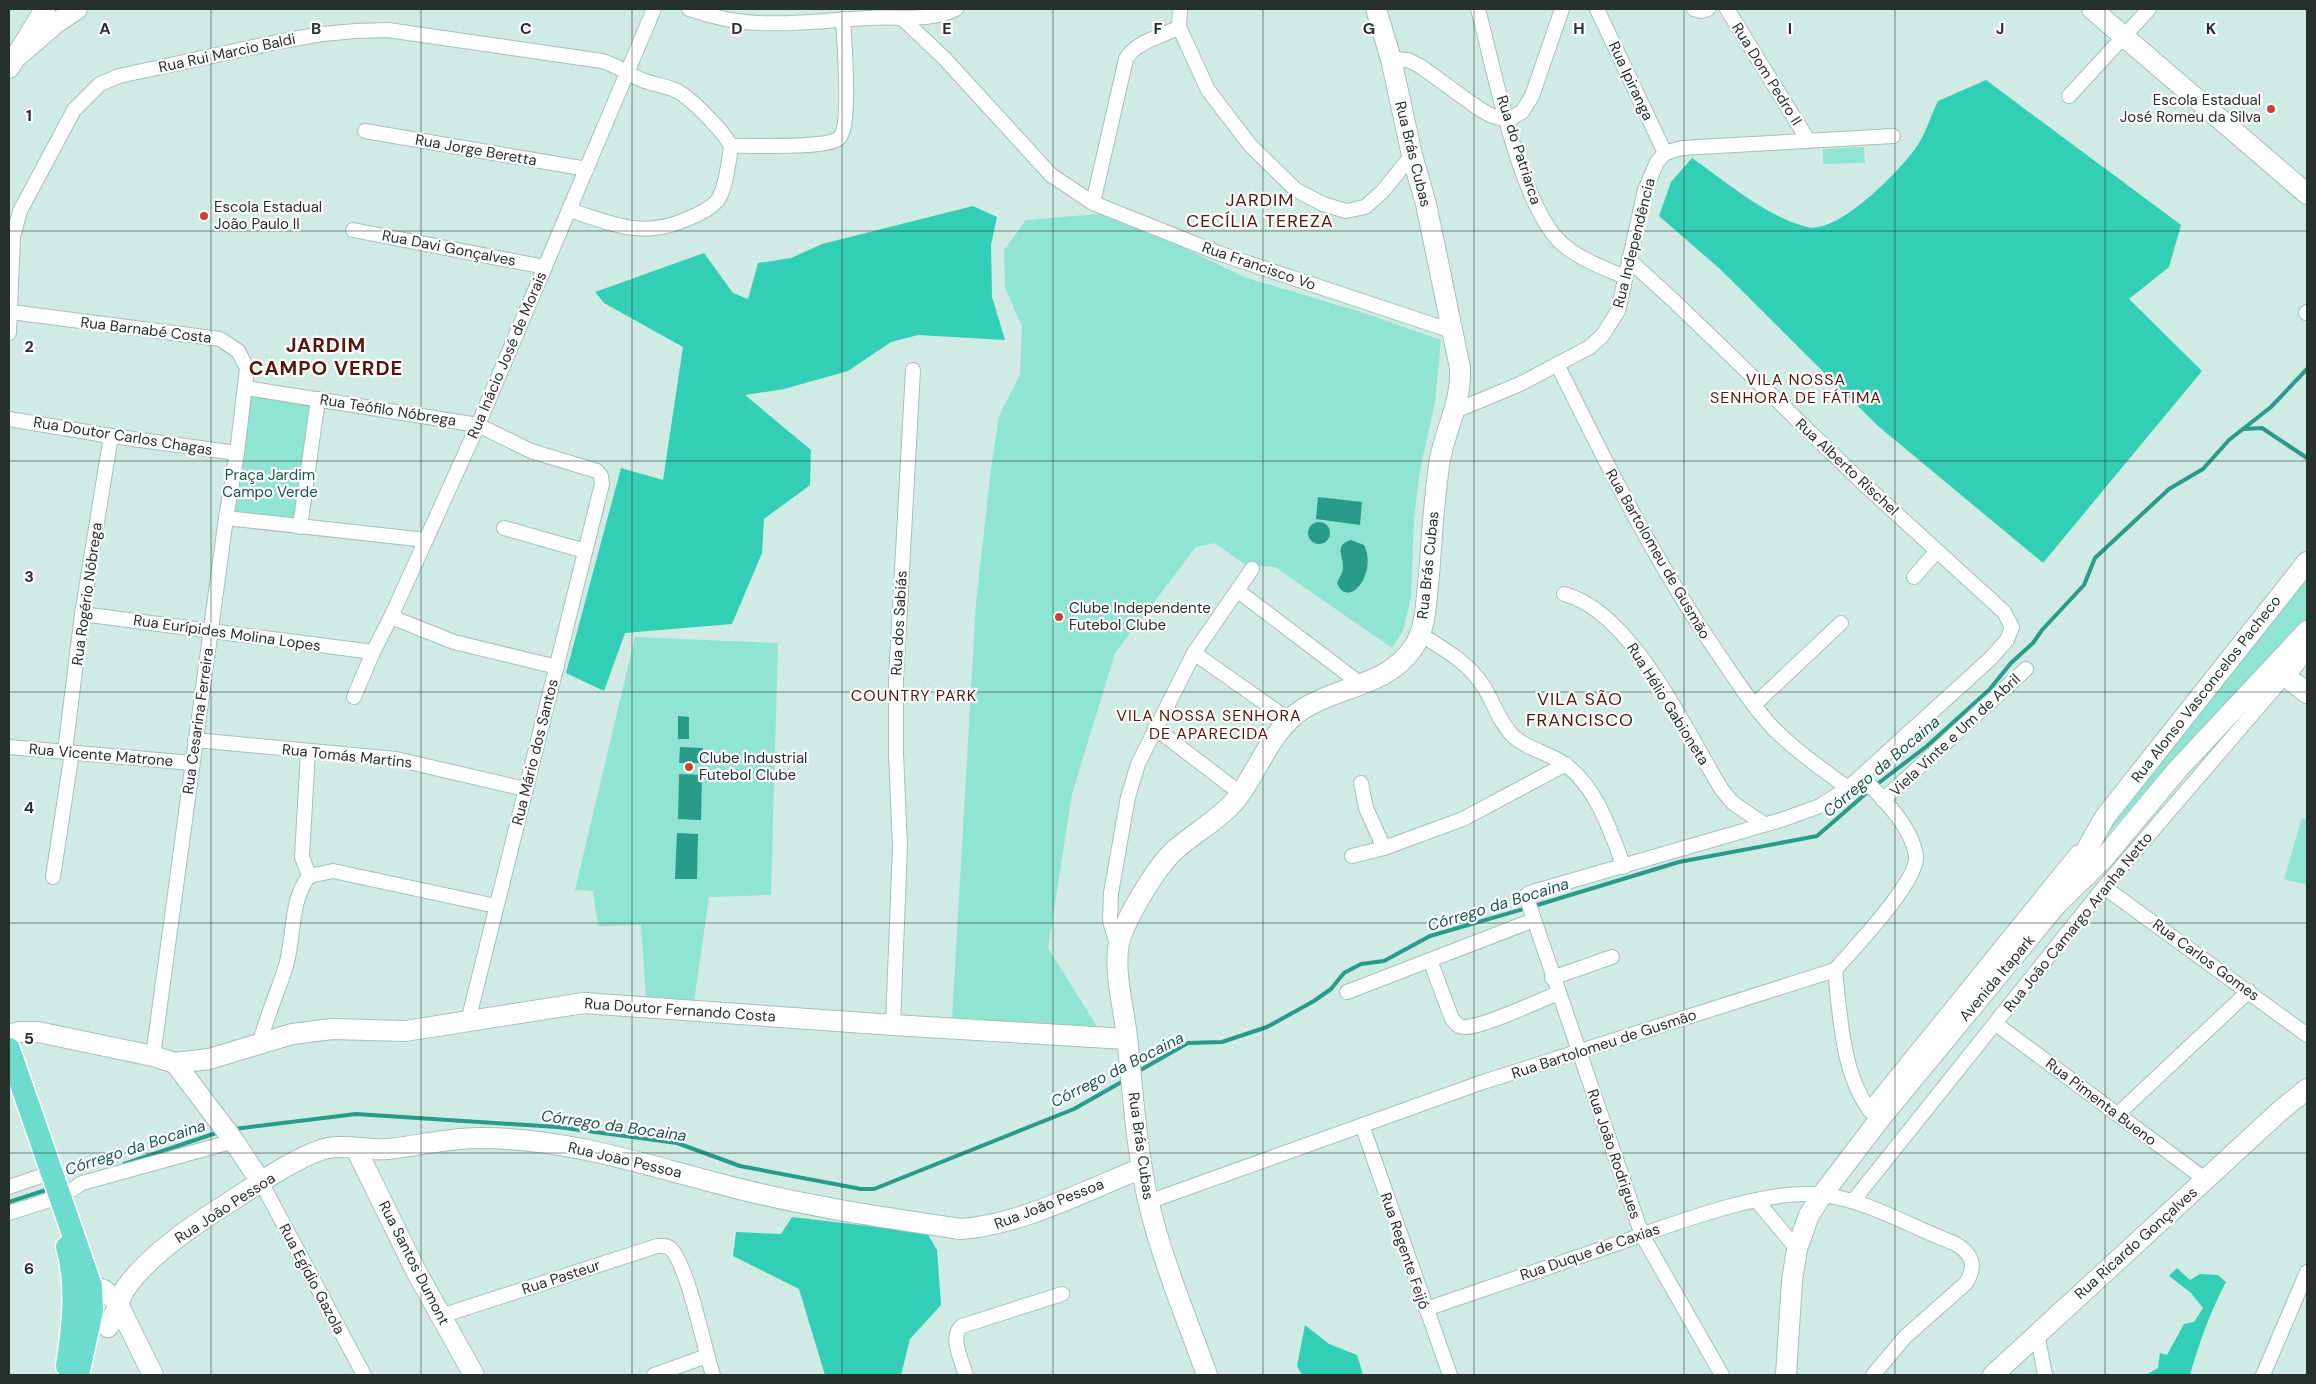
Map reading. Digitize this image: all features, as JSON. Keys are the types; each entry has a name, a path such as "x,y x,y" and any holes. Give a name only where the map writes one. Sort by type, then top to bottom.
{"main road":[{"path":"9,1050 52,1187 80,1311 85,1321 99,1326"},
{"path":"9,1078 91,1286 92,1311 99,1326 78,1375"},
{"path":"65,1375 71,1337 71,1266"}],"street":[{"path":"13,62 45,9"},
{"path":"13,62 56,22 77,9"},
{"name":"Rua Inácio José de Morais","path":"354,697 372,652 391,618 478,425 570,210 626,71 654,9"},
{"path":"689,9 738,21 774,15 843,19 903,19 936,16 956,9"},
{"path":"1180,9 1179,27 1208,90 1250,145 1296,190 1323,204 1346,212 1365,206 1382,192 1412,155"},
{"name":"Rua Brás Cubas","path":"1207,1375 1168,1266 1148,1202 1127,1043 1118,948 1136,908 1167,858 1225,810 1240,793 1266,750 1289,720 1318,701 1362,685 1393,670 1406,657 1420,634 1426,596 1435,492 1441,456 1455,412 1460,382 1452,331 1426,204 1412,155 1392,59 1376,9"},
{"name":"Rua do Patriarca","path":"1478,9 1507,120 1523,172 1538,211 1547,227 1560,242 1593,263 1625,277"},
{"path":"1392,59 1408,60 1420,66 1478,108 1490,115 1507,120 1522,112 1532,96 1562,9"},
{"name":"Rua Ipiranga","path":"1598,9 1665,153"},
{"path":"1694,9 1700,11 1708,9"},
{"name":"Rua Dom Pedro II","path":"1727,9 1808,140"},
{"path":"2092,9 2304,186"},
{"path":"2069,96 2149,9"},
{"path":"570,210 626,228 643,230 678,223 698,214 717,200 727,173 731,146 822,144 840,138 844,130 846,88 843,19"},
{"name":"Rua Francisco Vo","path":"903,19 945,59 1051,175 1093,203 1218,253 1452,331"},
{"path":"1093,203 1126,59 1129,53 1138,45 1179,27"},
{"name":"Rua Rui Marcio Baldi","path":"9,333 13,237 26,198 74,110 100,84 119,76 277,42 356,31 388,30 602,61 626,71 641,80 676,90 685,96 725,135 731,146"},
{"name":"Rua Jorge Beretta","path":"365,130 587,169"},
{"path":"1665,153 1682,148 1893,136"},
{"name":"Rua Independência","path":"1455,412 1590,347 1611,326 1618,311 1645,190 1657,162 1665,153"},
{"name":"Rua Davi Gonçalves","path":"353,230 545,267"},
{"name":"Rua Alberto Rischel","path":"1628,260 2004,612 2011,622 2010,634 2007,640 1874,790"},
{"name":"Rua Barnabé Costa","path":"11,312 220,339 230,344 243,358 247,368 246,388"},
{"name":"Rua Bartolomeu de Gusmão","path":"1557,364 1604,460 1678,593 1754,706 1797,750 1848,788"},
{"name":"Rua dos Sabiás","path":"893,1025 900,846 896,753 896,679 913,370"},
{"name":"Rua Teófilo Nóbrega","path":"246,388 478,425 531,451 596,471 601,476 602,484"},
{"name":"Rua Cesarina Ferreira","path":"153,1056 226,518 246,388"},
{"path":"300,527 318,399"},
{"name":"Rua Doutor Carlos Chagas","path":"9,419 111,436 237,453"},
{"name":"Rua Rogério Nóbrega","path":"53,877 82,614 111,436"},
{"name":"Rua Mário dos Santos","path":"468,1021 602,484"},
{"path":"226,518 426,540"},
{"path":"504,528 585,551"},
{"path":"1914,577 1937,551"},
{"name":"Rua Alonso Vasconcelos Pacheco","path":"1874,1115 2307,562"},
{"path":"1118,948 1113,933 1110,910 1118,849 1128,797 1138,764 1194,653 1252,569"},
{"path":"1238,591 1362,685"},
{"name":"Rua Hélio Gabioneta","path":"1564,594 1585,602 1616,626 1637,652 1664,693 1722,790 1733,803 1764,824"},
{"name":"Rua Eurípides Molina Lopes","path":"82,614 372,652"},
{"path":"391,618 454,642 557,667"},
{"path":"1754,706 1842,623"},
{"name":"Avenida Itapark","path":"1786,1375 1792,1281 1797,1249 1809,1215 1874,1115 2056,905 2103,859 2178,769 2307,631"},
{"path":"1420,634 1469,667 1491,698 1503,723 1513,736 1523,744 1566,764 1584,784 1596,802 1624,867 1820,806 1848,788 1874,790 1897,817 1912,843 1916,856 1916,864 1897,896 1835,970 1844,1039 1850,1068 1874,1115"},
{"name":"Rua João Camargo Aranha Netto","path":"1853,1201 2104,888 2285,676 2307,645"},
{"path":"1194,653 1289,720"},
{"name":"Viela Vinte e Um de Abril","path":"1874,790 2026,669"},
{"path":"2285,676 2307,693"},
{"path":"1155,728 1240,793"},
{"name":"Rua Tomás Martins","path":"196,740 396,759 525,789"},
{"name":"Rua Vicente Matrone","path":"9,747 192,763"},
{"path":"308,751 302,857 309,876"},
{"path":"1352,856 1384,848 1463,819 1566,764"},
{"path":"1361,783 1366,808 1384,848"},
{"name":"Rua Alonso Vasconcelos Pacheco","path":"2056,905 2072,873 2106,817"},
{"name":"Rua João Rodrigues","path":"1624,867 1528,897 1552,978 1580,1051 1642,1235 1722,1375"},
{"path":"260,1043 265,1020 290,950 300,887 309,876 333,870 496,906"},
{"name":"Rua Carlos Gomes","path":"2104,888 2249,991 2307,1035"},
{"path":"1347,992 1533,917"},
{"path":"1552,978 1612,957"},
{"path":"1430,960 1452,1019 1463,1027 1482,1024 1558,993"},
{"name":"Rua Bartolomeu de Gusmão","path":"1148,1202 1362,1125 1580,1051 1835,970"},
{"path":"2118,1114 2249,991"},
{"name":"Rua Doutor Fernando Costa","path":"9,1035 19,1032 38,1032 153,1056 175,1063 209,1059 292,1034 332,1029 405,1030 584,1003 1127,1043"},
{"name":"Rua Pimenta Bueno","path":"1996,1024 2206,1180"},
{"path":"192,1084 209,1059"},
{"path":"175,1063 229,1134 262,1182"},
{"name":"Rua Ricardo Gonçalves","path":"1993,1375 2280,1111 2307,1089"},
{"name":"Rua Ricardo Gonçalves","path":"2280,1111 2307,1104"},
{"name":"Rua Regente Feijó","path":"1362,1125 1450,1375"},
{"path":"9,1188 52,1187 82,1183 229,1134"},
{"name":"Rua João Pessoa","path":"99,1326 116,1313 117,1302 128,1284 170,1244 213,1212 316,1152 341,1147 389,1149 481,1138 575,1146 620,1156 748,1191 960,1229 985,1228 1008,1221 1142,1168"},
{"name":"Rua Santos Dumont","path":"356,1149 441,1316 474,1375"},
{"name":"Rua Egídio Gazola","path":"262,1182 324,1305 364,1375"},
{"path":"9,1213 52,1187"},
{"name":"Rua Duque de Caxias","path":"1426,1309 1642,1235 1757,1201 1800,1194 1822,1195 1853,1201 1954,1243 1964,1249 1972,1263 1971,1275 1966,1283 1905,1337 1873,1375"},
{"path":"1757,1201 1797,1249"},
{"name":"Rua Pasteur","path":"441,1316 656,1246 670,1248 676,1257 686,1282 707,1356"},
{"path":"2263,1375 2307,1272"},
{"path":"91,1286 104,1290 117,1302 153,1375"},
{"path":"966,1375 956,1339 958,1329 962,1326 1062,1294"},
{"path":"99,1326 128,1337 143,1357"},
{"path":"2037,1333 2045,1375"},
{"path":"654,1375 707,1356 713,1375"}],"green space":[{"path":"1864,147 1865,163 1823,164 1823,149"},
{"name":"Clube Independente Futebol Clube","path":"1098,214 1132,223 1244,277 1367,314 1441,340 1435,402 1420,470 1414,519 1411,598 1403,631 1392,648 1275,567 1246,565 1214,543 1196,547 1115,653 1072,794 1048,948 1101,1033 952,1019 976,603 999,416 1020,375 1022,326 1005,288 1004,250 1026,220"},
{"name":"Praça Jardim Campo Verde","path":"250,392 316,402 298,524 230,515"},
{"path":"2307,578 2307,620 2191,742 2097,846 2125,801"},
{"name":"Clube Industrial Futebol Clube","path":"635,637 778,643 771,895 709,897 694,1001 646,998 641,925 598,926 593,891 575,890"},
{"path":"2302,818 2307,820 2307,885 2284,879"}],"shaded area":[{"path":"1986,80 2181,225 2169,267 2129,299 2202,371 2043,563 1878,426 1720,269 1659,216 1671,182 1692,158 1747,197 1791,222 1807,227 1820,227 1835,221 1868,198 1909,157 1923,135 1938,101"},
{"path":"973,206 997,217 991,245 992,297 1005,340 918,335 891,342 848,371 784,389 745,395 811,450 810,485 764,519 762,553 732,624 625,633 604,691 566,673 621,468 663,480 683,347 604,303 595,292 704,253 733,293 748,299 758,263 791,258 822,244"},
{"path":"1318,497 1362,502 1360,525 1316,519"},
{"path":"1319,522 1327,525 1330,533 1327,541 1319,544 1311,541 1308,533 1311,525"},
{"path":"1351,540 1364,545 1367,566 1365,576 1360,585 1348,593 1342,591 1337,583 1343,569 1341,548 1346,542"},
{"path":"678,716 689,717 689,739 678,739"},
{"path":"680,747 703,748 703,763 679,763"},
{"path":"679,774 702,775 701,820 678,819"},
{"path":"677,833 698,834 697,879 675,879"},
{"path":"792,1217 927,1233 937,1250 941,1305 910,1339 901,1375 825,1375 799,1289 733,1256 736,1232 781,1234"},
{"path":"2177,1268 2190,1280 2200,1274 2218,1275 2226,1282 2205,1328 2190,1375 2146,1375 2158,1368 2160,1353 2167,1355 2184,1324 2194,1322 2203,1308 2191,1293 2169,1276"},
{"path":"1305,1325 1329,1344 1357,1355 1363,1375 1302,1375 1297,1366"}],"waterway":[{"name":"Córrego da Bocaina","path":"1876,785 1927,746 1989,690 2011,663 2033,643 2042,630 2084,585 2095,558 2169,489 2203,469 2229,440 2271,407 2307,369"},
{"path":"2244,429 2262,428 2307,458"},
{"name":"Córrego da Bocaina","path":"1534,906 1679,862 1817,836 1870,790"},
{"name":"Córrego da Bocaina","path":"1137,1072 1188,1043 1222,1042 1267,1027 1314,1001 1331,989 1344,973 1361,964 1384,961 1430,936 1527,908"},
{"name":"Córrego da Bocaina","path":"234,1129 356,1114 558,1127 677,1143 740,1166 861,1189 874,1189 1074,1109 1125,1080"},
{"name":"Córrego da Bocaina","path":"124,1164 219,1132"},
{"name":"Córrego da Bocaina","path":"9,1202 49,1189"}],"place":[{"name":"Escola Estadual José Romeu da Silva","path":"2271,109"},
{"name":"Escola Estadual João Paulo II","path":"204,216"},
{"name":"Clube Independente Futebol Clube","path":"1059,617"},
{"name":"Clube Industrial Futebol Clube","path":"689,767"}],"district":[{"name":"JARDIM CECÍLIA TEREZA","path":"1260,210"},
{"name":"JARDIM CAMPO VERDE","path":"326,356"},
{"name":"VILA NOSSA SENHORA DE FÁTIMA","path":"1796,388"},
{"name":"COUNTRY PARK","path":"914,695"},
{"name":"VILA SÃO FRANCISCO","path":"1580,710"},
{"name":"VILA NOSSA SENHORA DE APARECIDA","path":"1209,724"}]}
